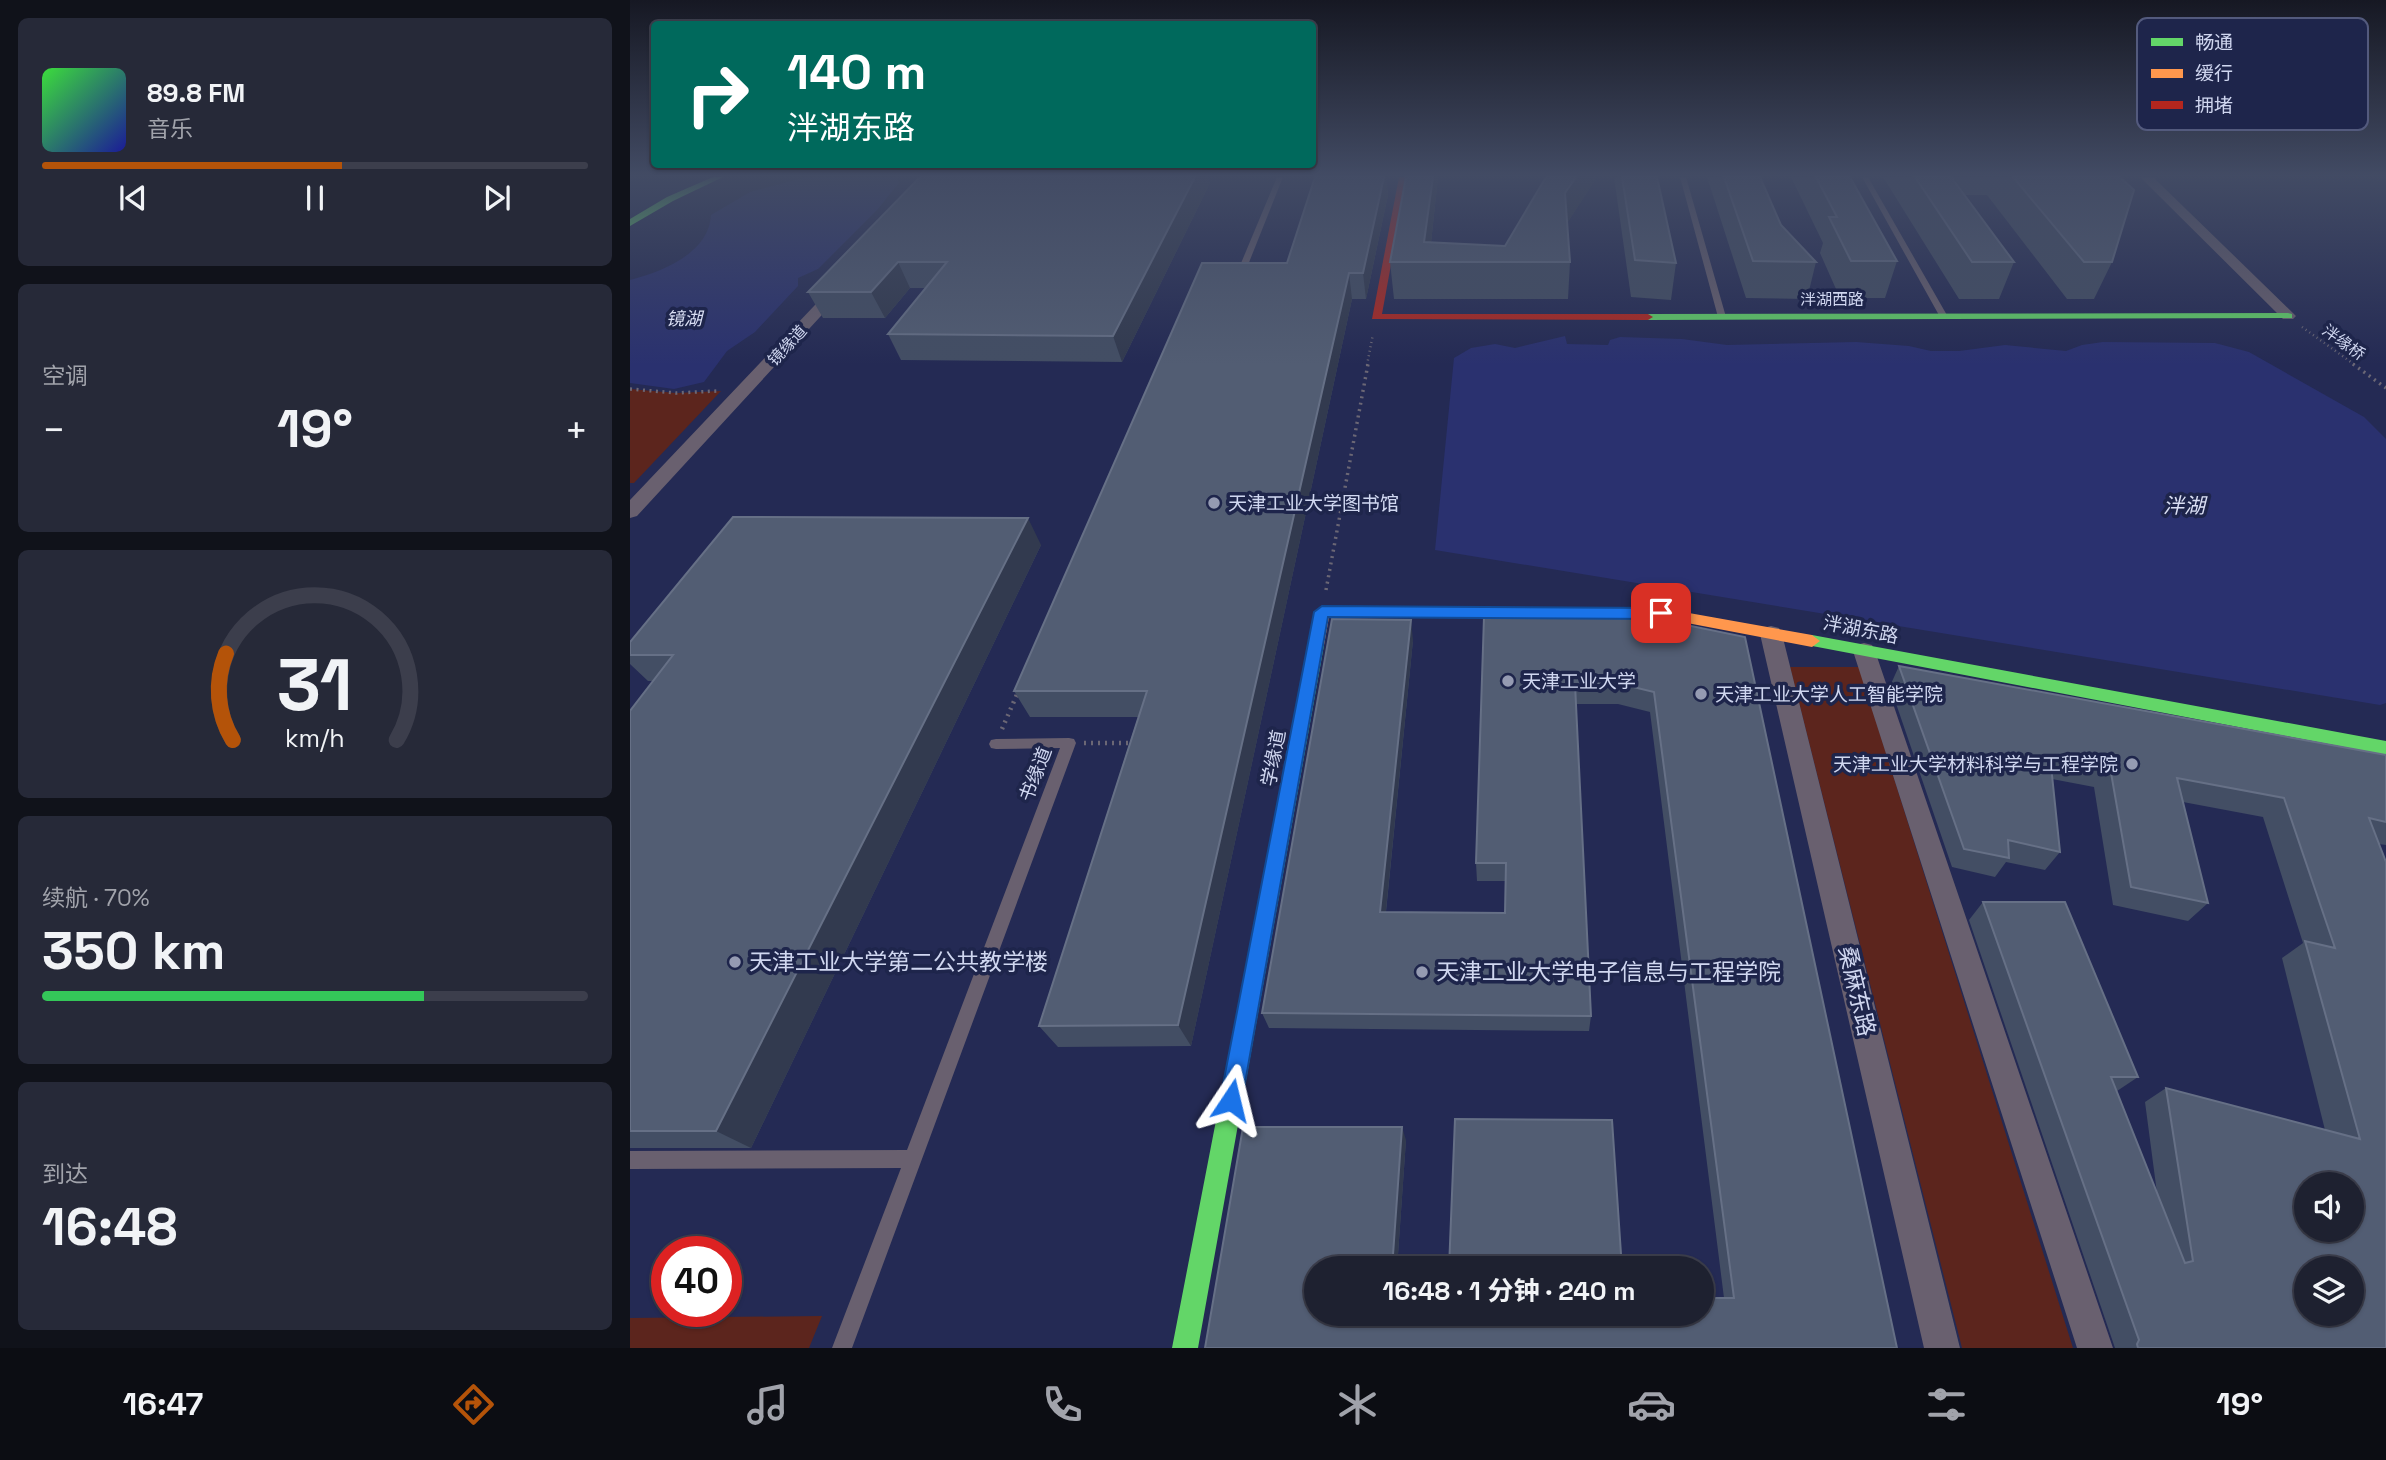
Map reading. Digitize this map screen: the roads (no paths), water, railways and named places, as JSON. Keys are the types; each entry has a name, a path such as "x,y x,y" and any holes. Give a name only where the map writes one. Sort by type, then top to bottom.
{"street":[{"name":"泮湖西路","path":"1391,240 1377,317 2288,316"},
{"path":"2210,240 2288,316"},
{"name":"镜缘道","path":"630,512 849,277"},
{"name":"泮湖东路","path":"1322,612 1661,613 2386,748"},
{"name":"学缘道","path":"1185,1348 1322,612"},
{"name":"桑麻东路","path":"1771,634 1942,1348"},
{"path":"1864,651 2095,1348"}],"lane":[{"path":"1228,270 1242,270 1254,240"},
{"path":"1701,240 1722,317"},
{"path":"1900,240 1944,317"},
{"name":"书缘道","path":"842,1348 1069,743 996,744"},
{"path":"630,1160 913,1159"}],"water":[{"name":"镜湖","path":"702,240 847,240 818,269 798,278 798,286 755,332 727,351 704,382 674,389 630,383 630,280 656,272 682,259"},
{"name":"泮湖","path":"1565,336 1567,344 1608,345 1610,340 1620,337 1682,339 1727,345 1856,342 1909,346 1931,351 1959,351 2005,345 2066,351 2103,342 2215,343 2249,352 2364,417 2386,439 2386,703 2380,705 1435,550 1454,358 1471,348 1495,344 1515,348"}],"place":[{"name":"天津工业大学图书馆","path":"1214,503"},
{"name":"天津工业大学","path":"1508,681"},
{"name":"天津工业大学人工智能学院","path":"1701,694"},
{"name":"天津工业大学材料科学与工程学院","path":"2132,764"},
{"name":"天津工业大学第二公共教学楼","path":"735,962"},
{"name":"天津工业大学电子信息与工程学院","path":"1422,972"}]}
